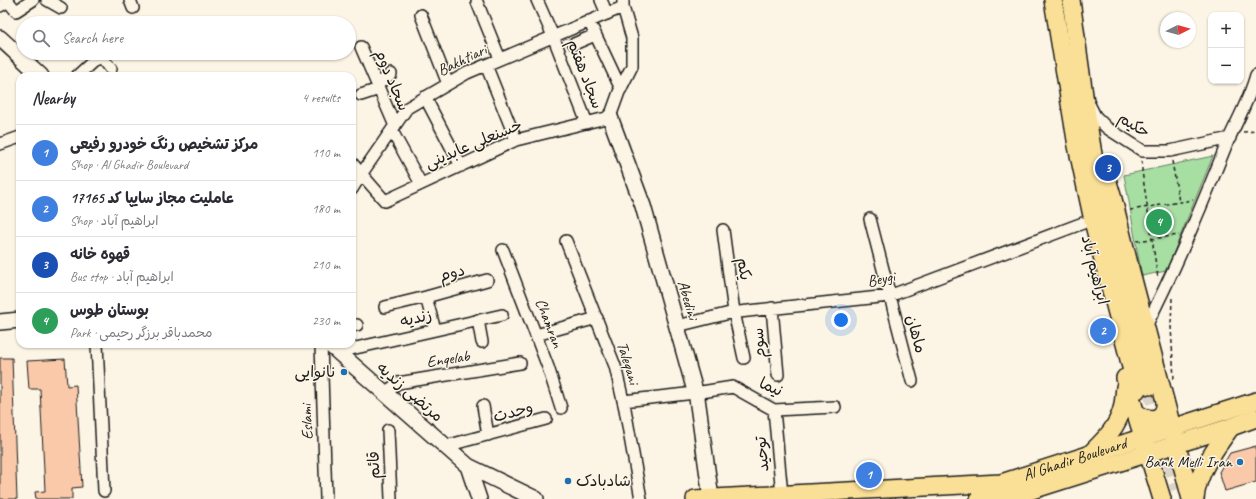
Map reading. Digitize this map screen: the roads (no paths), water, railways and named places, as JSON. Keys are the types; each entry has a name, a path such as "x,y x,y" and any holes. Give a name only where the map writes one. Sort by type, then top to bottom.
{"main road":[{"name":"ابراهیم آباد","path":"1053,0 1084,145 1102,261 1137,385 1135,412 1153,470 1175,496"},
{"name":"ابراهیم آباد","path":"1071,0 1085,96 1084,145 1076,176 1083,223 1102,303 1137,385"},
{"name":"ابراهیم آباد","path":"1084,145 1106,178 1113,199 1175,436 1181,460 1175,496"},
{"path":"1089,455 1110,434 1122,409 1137,385"},
{"path":"1135,412 1143,418 1157,418 1166,407 1165,401"},
{"path":"1146,445 1250,411"},
{"path":"1195,499 1196,490 1205,468 1231,427 1250,411"},
{"path":"1175,436 1231,427"},
{"name":"Al Ghadir Boulevard","path":"695,499 1001,483 1089,455 1146,445"},
{"name":"Al Ghadir Boulevard","path":"985,499 1017,498 1146,445"},
{"path":"1153,470 1158,463 1165,459 1173,458 1181,460"}],"street":[{"path":"0,6 8,1 16,11 33,0"},
{"path":"47,0 61,8"},
{"name":"سجاد هفتم","path":"537,0 553,36 587,123"},
{"path":"601,0 607,14"},
{"path":"477,2 500,59"},
{"path":"610,117 632,66 632,38 623,3"},
{"name":"Bakhtiari","path":"356,183 407,108 467,73 607,14 623,3"},
{"path":"421,15 448,84"},
{"path":"589,21 621,89"},
{"path":"574,44 595,35"},
{"path":"0,38 16,53"},
{"name":"سجاد دوم","path":"361,47 378,87 393,129 421,184"},
{"path":"24,60 37,72"},
{"path":"81,72 93,60"},
{"path":"104,60 111,69"},
{"path":"486,65 516,140"},
{"path":"362,95 378,87 391,74"},
{"path":"1146,326 1190,233 1230,138 1253,94 1256,75"},
{"name":"حکیم","path":"1085,96 1095,116 1107,128 1143,151 1170,151 1230,138"},
{"path":"425,97 461,166"},
{"name":"حسنعلی عابدینی","path":"362,173 385,201 516,140 610,117"},
{"name":"Abedini","path":"610,117 643,206 695,393 711,498"},
{"path":"0,144 16,139"},
{"path":"356,167 362,173"},
{"name":"ماهان","path":"870,219 912,381"},
{"name":"Beygi","path":"677,326 734,312 889,296 1083,223"},
{"name":"یکم","path":"723,230 734,312"},
{"name":"Taleqani","path":"566,241 615,366 641,499"},
{"name":"Chamran","path":"503,250 548,367 561,408"},
{"name":"دوم","path":"385,307 487,280"},
{"name":"دوم","path":"426,297 435,330"},
{"name":"سوم","path":"772,308 778,375"},
{"path":"734,312 744,358"},
{"name":"زندیه","path":"356,344 435,330 502,315"},
{"path":"536,335 597,318"},
{"path":"0,322 16,320"},
{"path":"478,320 482,342"},
{"path":"97,348 104,492"},
{"name":"Eslami","path":"321,348 326,499"},
{"name":"مرتضی زندیه","path":"333,348 468,466"},
{"name":"Enqelab","path":"385,393 398,383 520,363"},
{"name":"نیما","path":"623,401 733,387 774,410 835,407"},
{"name":"وحدت","path":"483,406 488,435"},
{"name":"توحید","path":"774,410 782,495"},
{"name":"وحدت","path":"446,446 546,419"},
{"name":"قائم","path":"388,430 391,499"},
{"path":"468,466 479,499"},
{"path":"468,466 536,499"}],"tunnel":[{"path":"1150,386 1179,489"}],"place":[{"name":"قهوه خانه","path":"1108,168"},
{"name":"بوستان طوس","path":"1159,222"},
{"name":"عاملیت مجاز سایپا کد 17165","path":"1103,331"},
{"name":"نانوایی","path":"344,372"},
{"name":"Bank Melli Iran","path":"1240,462"},
{"name":"مرکز تشخیص رنگ خودرو رفیعی","path":"869,475"},
{"name":"شادبادک","path":"568,481"}]}
